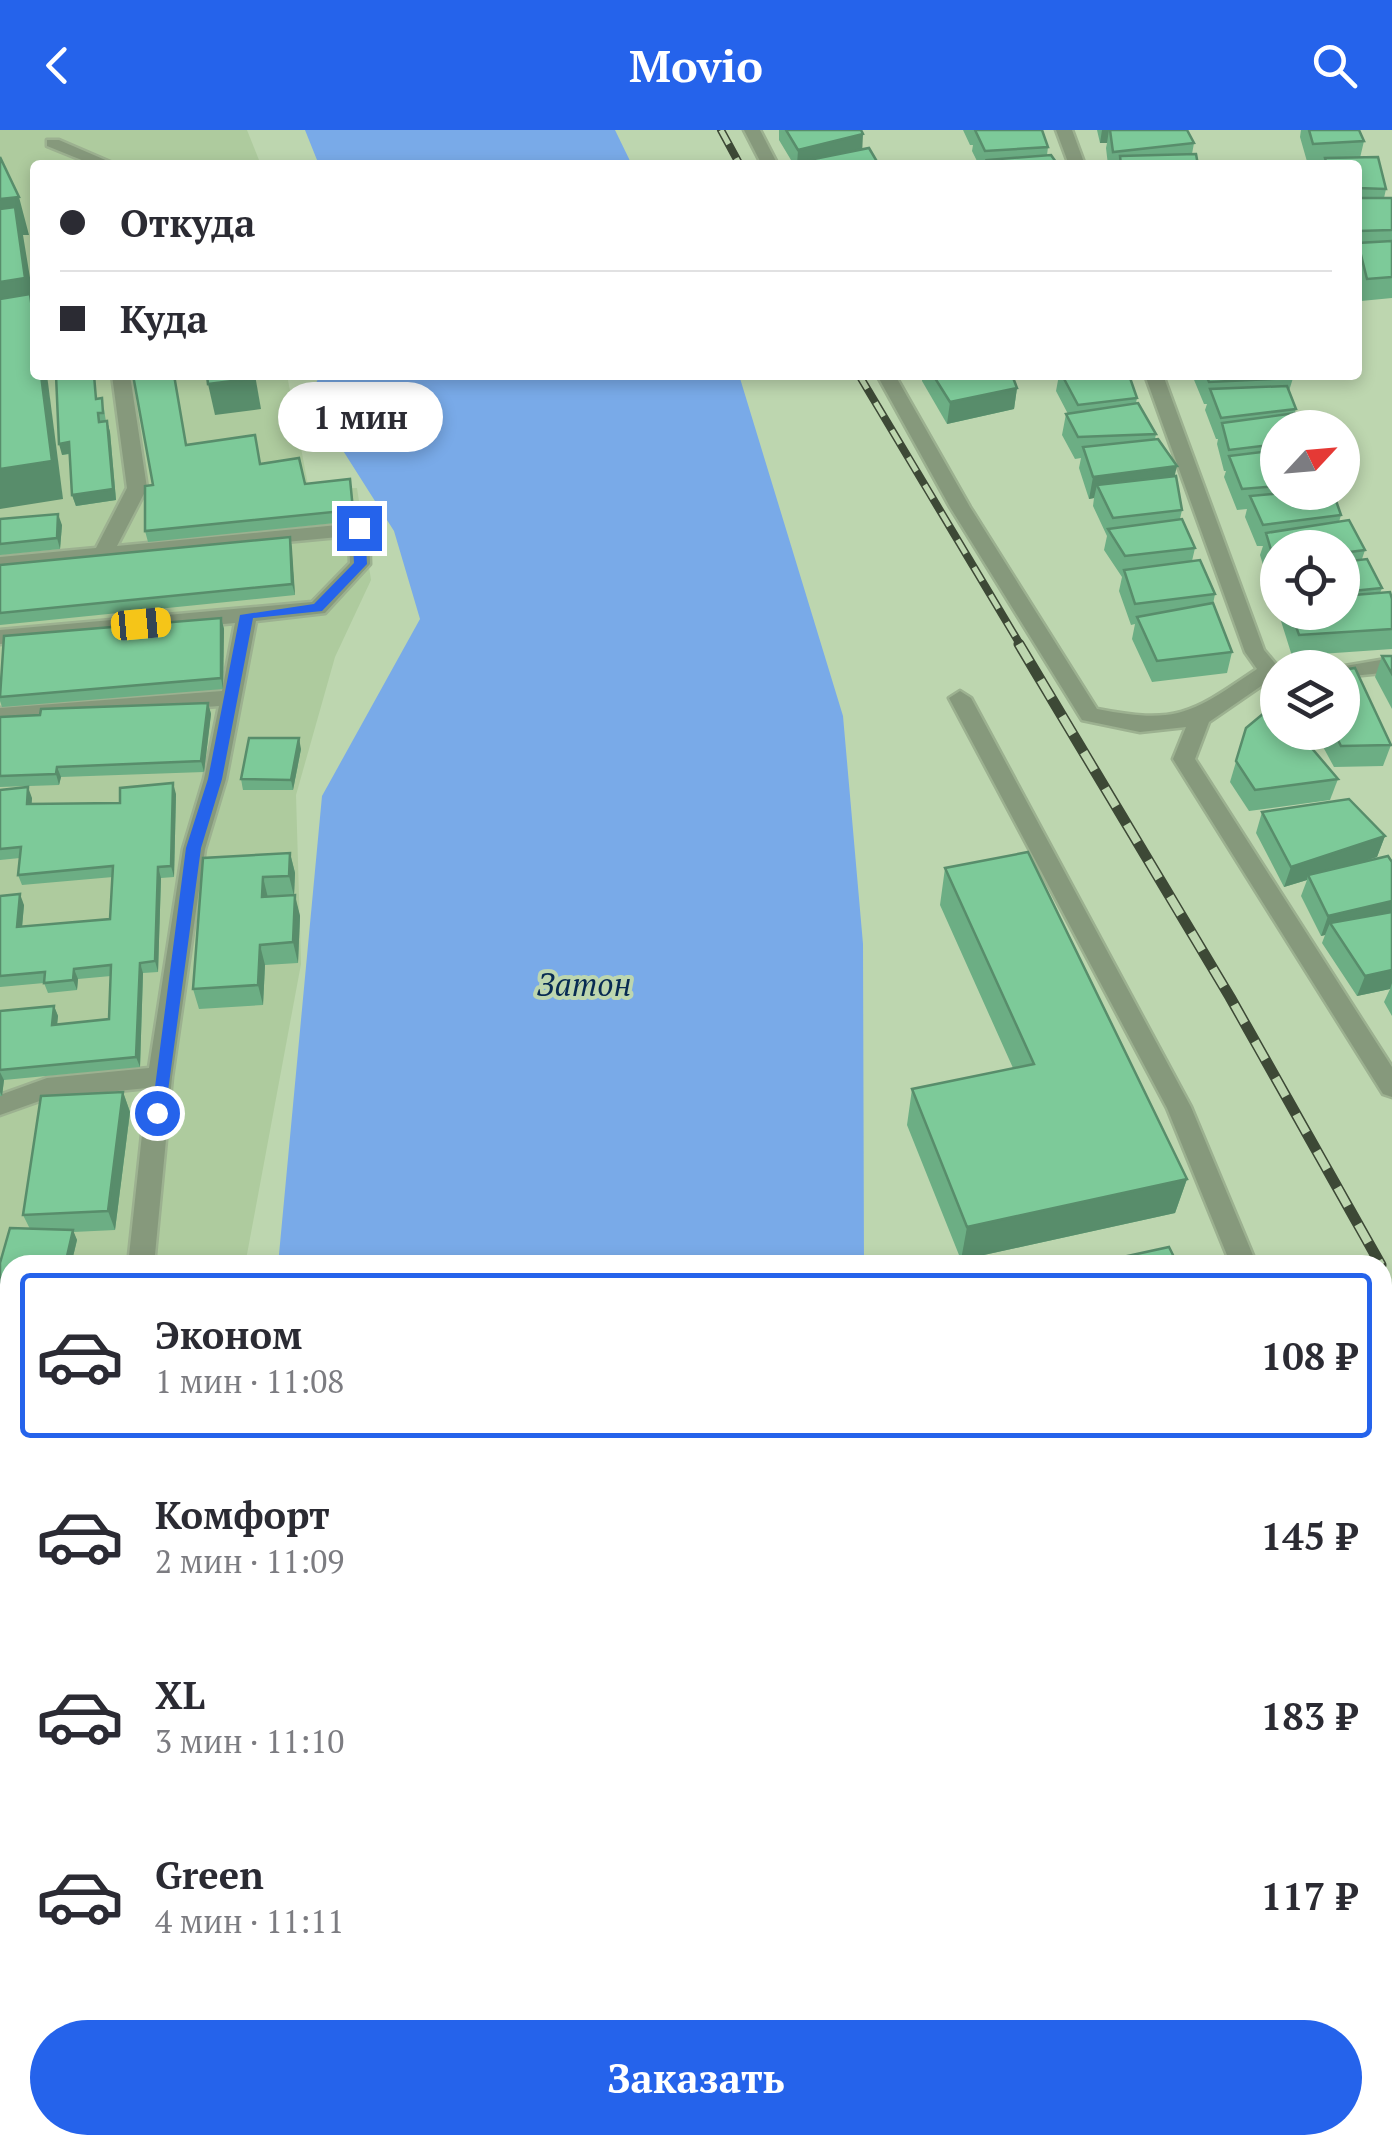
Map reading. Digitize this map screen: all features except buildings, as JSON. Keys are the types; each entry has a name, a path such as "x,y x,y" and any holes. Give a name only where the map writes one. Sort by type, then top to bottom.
{"street":[{"path":"752,130 767,160"},
{"path":"1064,130 1075,160"},
{"path":"53,143 96,160"},
{"path":"103,552 137,488 121,380"},
{"path":"889,380 960,508 1090,715 1140,724 1200,718 1260,679"},
{"path":"1156,380 1255,652 1260,657"},
{"path":"0,563 359,528 360,564 318,608 0,637"},
{"path":"142,1255 160,1077 194,848 215,779 247,615"},
{"path":"1360,668 1392,665"},
{"path":"0,715 230,698"},
{"path":"960,698 1179,1107 1240,1255"},
{"path":"1200,718 1184,759 1392,1088"},
{"path":"0,1105 47,1088 160,1077"}],"shaded area":[{"path":"0,130 247,130 259,160 30,160 30,380 288,380 309,490 357,488 371,580 335,657 296,795 301,964 247,1255 0,1255"}],"water":[{"path":"305,130 615,130 630,160 317,160"},
{"name":"Затон","path":"318,380 741,380 843,716 863,944 864,1255 279,1255 322,796 420,619 394,531 309,397"}],"railway":[{"path":"721,130 737,160"},
{"path":"862,380 1021,646"},
{"path":"1019,644 1230,997 1375,1255"}],"route":[{"path":"157,1113 194,848 215,779 247,615 318,608 360,564 359,528"}]}
